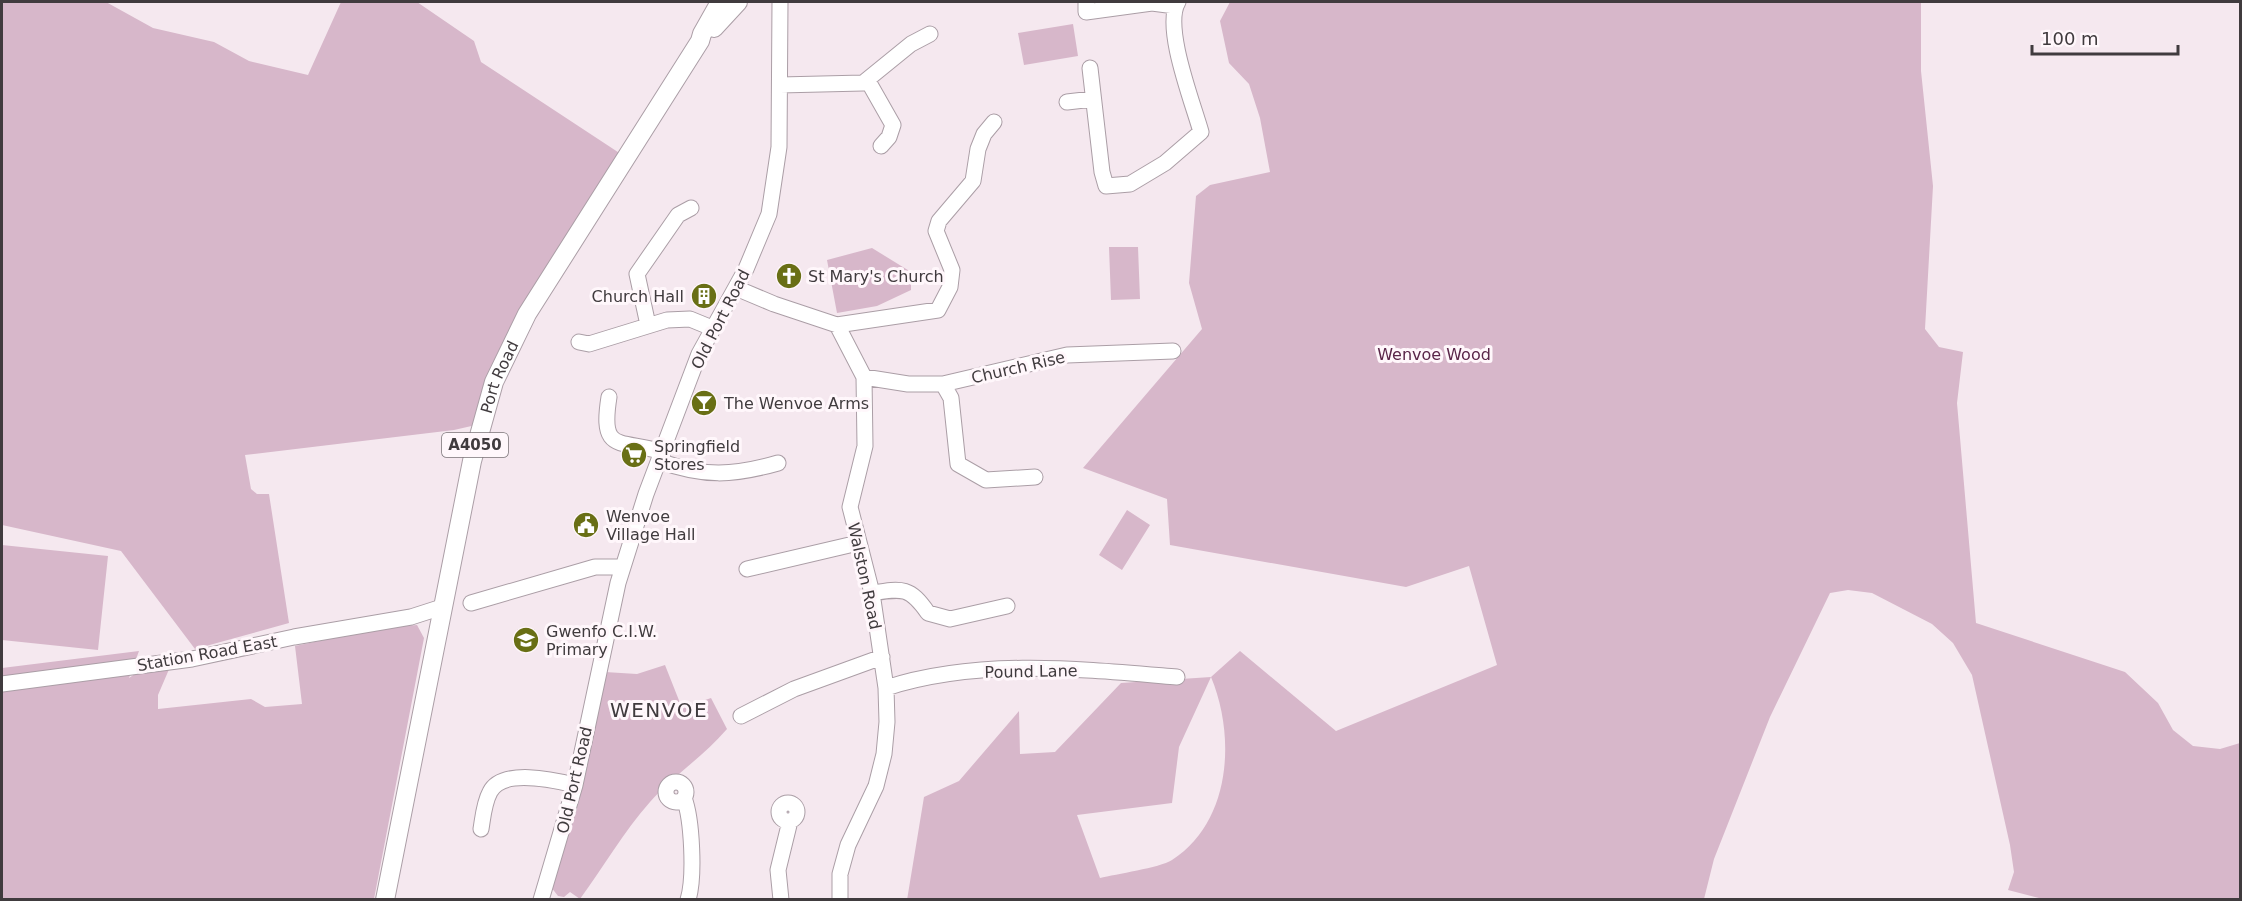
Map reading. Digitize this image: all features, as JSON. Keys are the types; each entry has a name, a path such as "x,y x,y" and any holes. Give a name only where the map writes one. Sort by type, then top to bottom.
{"main road":[{"name":"Port Road","path":"700,41 720,2"},
{"name":"Port Road","path":"385,900 442,607 482,418 509,346 537,297 700,41 738,2"}],"street":[{"path":"1086,7 1152,3 1177,4 1174,33 1201,132 1165,163 1130,184 1106,186 1102,172 1090,68"},
{"name":"Old Port Road","path":"541,900 575,785 622,567 695,364 763,232 773,196 777,166 780,85 777,4"},
{"path":"780,85 848,86 868,81 911,44 930,34"},
{"path":"868,81 893,125 889,137 881,146"},
{"path":"1067,102 1093,99"},
{"path":"736,288 774,304 837,325 938,310 950,287 952,270 936,231 939,220 973,181 978,149 984,134 994,122"},
{"path":"648,325 637,274 678,215 691,208"},
{"path":"579,342 589,344 667,320 690,319 712,328"},
{"name":"Walston Road","path":"837,325 864,377 865,446 850,507 872,594 886,688 885,754 876,786 848,845 840,874 840,900"},
{"name":"Church Rise","path":"864,377 908,384 944,384 1067,355 1173,351"},
{"path":"944,384 951,398 958,464 986,480 1035,477"},
{"path":"609,397 605,424 608,436 615,442 661,457 688,472 713,474 755,470 778,463"},
{"path":"747,569 858,543"},
{"path":"471,603 595,567 622,567"},
{"path":"872,594 896,590 916,595 928,613 950,619 1007,606"},
{"name":"Station Road East","path":"2,684 192,659 294,637 411,617 442,607"},
{"path":"411,617 426,623 437,635"},
{"path":"741,716 794,689 882,657"},
{"name":"Pound Lane","path":"886,688 918,677 1010,669 1105,671 1177,677"},
{"path":"481,829 490,791 504,780 520,777 575,785"},
{"path":"684,798 688,808 691,885 688,900"},
{"path":"781,900 778,870 790,821"}],"green space":[{"path":"2,2 106,2 153,28 214,42 249,61 308,75 341,2 417,2 474,41 481,62 630,160 538,304 506,376 489,422 454,430 245,455 251,489 257,494 269,494 289,623 195,649 121,551 2,525"},
{"name":"Wenvoe Wood","path":"1230,2 1921,2 1921,71 1933,186 1925,329 1939,347 1963,352 1957,403 1976,623 2125,672 2158,703 2173,730 2193,746 2220,749 2240,743 2240,899 2047,900 2008,890 2014,872 2010,845 1972,675 1953,643 1932,624 1872,593 1848,590 1830,593 1770,717 1714,859 1704,899 907,900 924,797 959,781 1019,711 1020,754 1055,752 1121,683 1211,677 1240,651 1336,731 1497,665 1469,566 1406,587 1170,545 1167,499 1083,468 1202,329 1189,283 1196,196 1210,185 1270,172 1260,118 1249,84 1229,63 1220,21","holes":["1211,677 1224,726 1223,777 1217,801 1206,824 1192,844 1172,860 1148,868 1100,878 1077,815 1172,803 1179,747"]},
{"path":"1073,24 1078,56 1024,65 1018,33"},
{"path":"1109,247 1138,247 1140,299 1111,300"},
{"path":"872,248 911,272 911,290 877,306 837,313 827,260"},
{"path":"1127,510 1150,525 1122,570 1099,555"},
{"path":"2,545 108,556 98,650 2,640"},
{"path":"417,625 424,638 374,899 2,900 2,668 139,651 129,678 142,669 170,667 158,695 158,709 251,699 265,707 302,704 295,646 381,628"},
{"path":"665,665 682,708 711,698 727,729 640,813 580,899 570,892 564,897 558,896 551,887 605,672 637,674"}],"place":[{"name":"St Mary's Church","path":"789,276"},
{"name":"Church Hall","path":"704,296"},
{"name":"The Wenvoe Arms","path":"704,403"},
{"name":"Springfield Stores","path":"634,455"},
{"name":"Wenvoe Village Hall","path":"586,525"},
{"name":"Gwenfo C.I.W. Primary","path":"526,640"}],"district":[{"name":"WENVOE","path":"659,710"}]}
